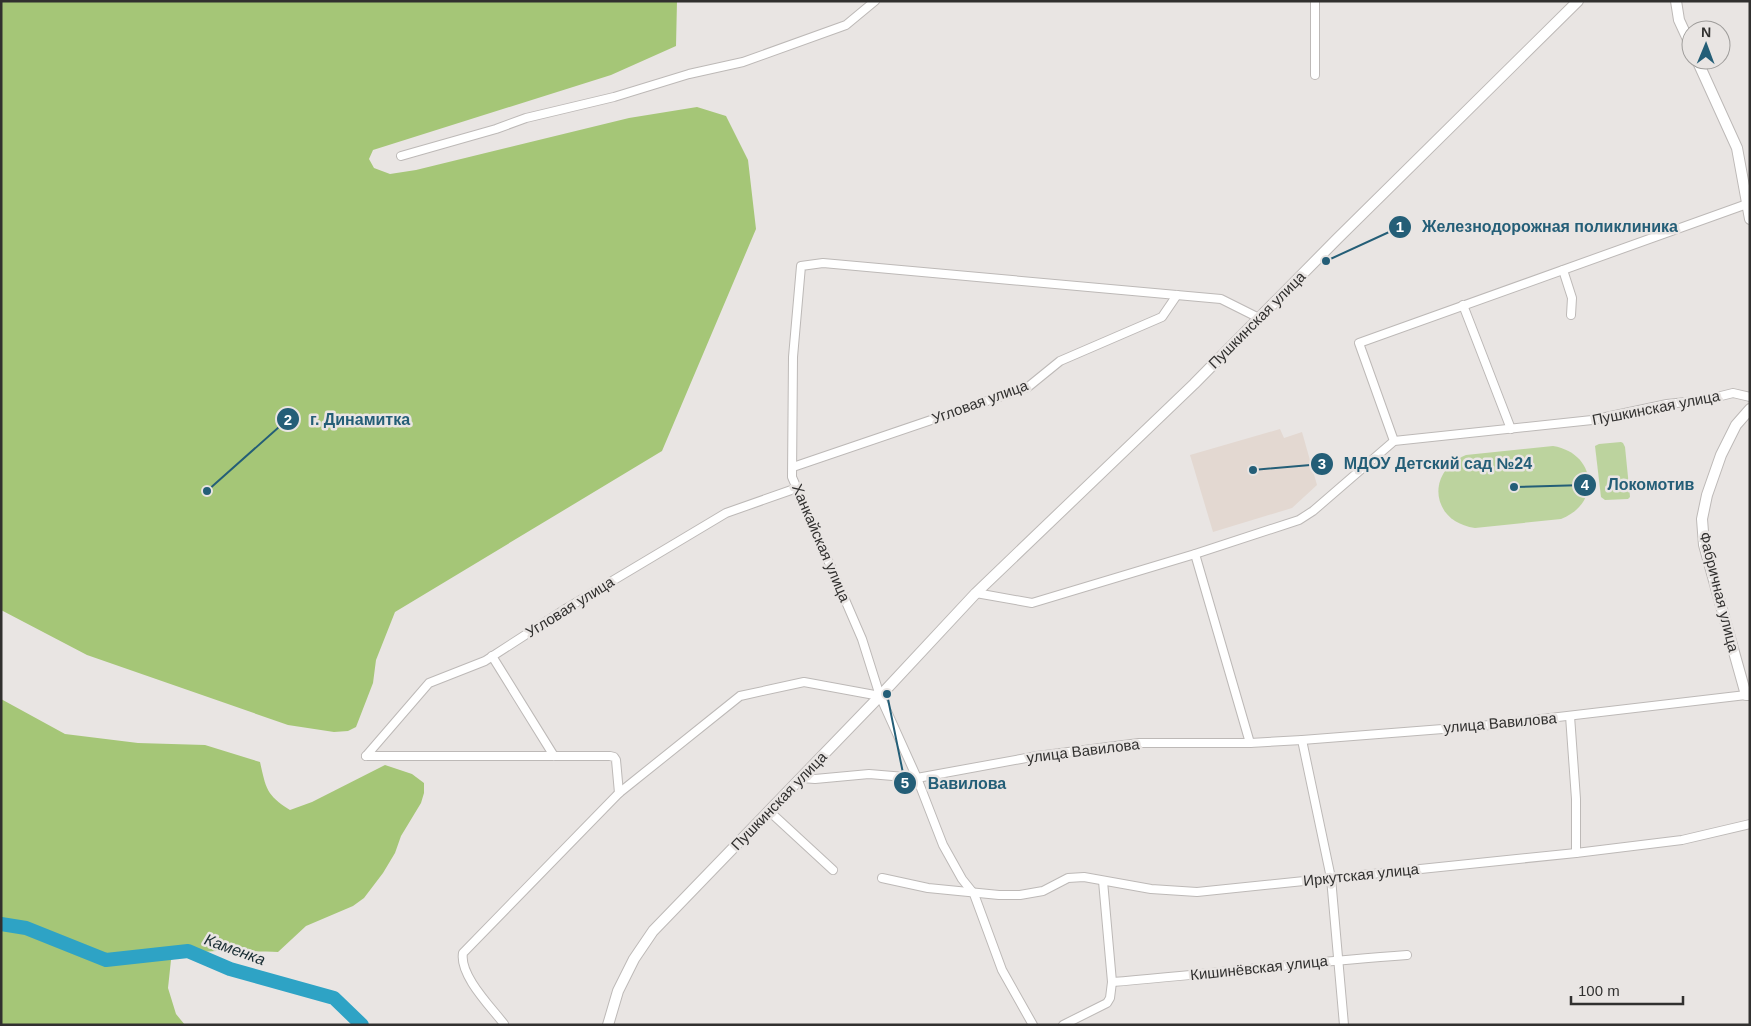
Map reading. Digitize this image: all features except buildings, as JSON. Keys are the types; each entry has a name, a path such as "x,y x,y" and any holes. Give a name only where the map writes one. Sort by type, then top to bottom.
{"main road":[{"name":"Пушкинская улица","path":"608,1025 618,991 634,959 653,931 880,696 976,593 1194,384 1578,1"},
{"path":"1676,1 1681,24"},
{"path":"1703,70 1733,136 1740,159 1750,220"},
{"name":"Фабричная улица","path":"1748,695 1704,545 1702,519 1707,495 1721,456 1736,425 1750,408"}],"street":[{"path":"401,156 496,129 526,118 614,97 689,74 743,62 846,25 875,1"},
{"path":"1315,1 1315,75"},
{"path":"976,593 1032,603 1196,554 1299,520 1313,511 1394,441 1359,343 1747,204"},
{"name":"Ханкайская улица","path":"917,778 880,696 862,639 792,477 793,357 801,266 823,264 1176,295"},
{"path":"1563,270 1572,298 1571,315"},
{"path":"1176,295 1221,299 1259,318"},
{"name":"Угловая улица","path":"792,467 1028,387 1060,361 1162,317 1176,295"},
{"path":"1463,305 1511,429"},
{"name":"Пушкинская улица","path":"1394,441 1592,420 1667,404 1705,400 1734,393 1750,397"},
{"name":"Угловая улица","path":"554,756 366,756 429,683 485,661 567,608 726,513 797,488"},
{"path":"1196,554 1250,743"},
{"path":"492,656 554,756 614,757 616,760 619,793"},
{"path":"504,1024 468,977 461,959 463,953 619,793 740,696 804,682 880,696"},
{"name":"улица Вавилова","path":"801,778 815,779 869,774 917,778 1037,756 1139,743 1250,743 1302,740 1570,716 1748,695"},
{"path":"1570,716 1576,800 1576,853"},
{"path":"1302,740 1331,878 1344,1025"},
{"path":"917,778 943,845 962,879 974,894 1002,970 1033,1025"},
{"path":"769,811 834,870"},
{"name":"Иркутская улица","path":"882,878 928,888 974,894 1020,894 1043,891 1068,878 1084,877 1151,889 1197,892 1576,853 1682,840 1750,824"},
{"path":"1063,1025 1107,1003 1110,998 1112,982 1103,881"},
{"name":"Кишинёвская улица","path":"1112,982 1407,955"}],"shaded area":[{"path":"1280,429 1284,438 1302,432 1317,485 1292,508 1213,532 1190,455"}],"green space":[{"path":"1,1 677,1 676,46 611,75 373,150 369,159 374,168 390,174 416,170 629,118 697,107 726,116 748,160 756,229 662,451 395,612 376,660 373,683 356,727 348,731 334,732 288,725 87,655 1,610"},
{"path":"1621,442 1625,447 1630,497 1628,499 1605,500 1601,497 1595,446"},
{"path":"1553,446 1567,450 1578,458 1585,468 1588,479 1588,491 1583,502 1574,512 1561,519 1475,528 1460,524 1449,516 1442,507 1439,496 1439,484 1444,473 1453,463 1466,455"},
{"path":"1,699 65,734 138,743 205,745 260,762 268,790 276,800 290,810 312,802 385,765 412,774 424,783 424,793 421,803 401,836 395,853 383,873 364,898 353,906 306,926 278,952 209,951 171,960 168,988 176,1014 185,1025 1,1025"}],"waterway":[{"name":"Каменка","path":"1,924 26,928 106,960 188,951 230,969 334,998 362,1025"}],"place":[{"name":"Железнодорожная поликлиника","path":"1326,261"},
{"name":"МДОУ Детский сад №24","path":"1253,470"},
{"name":"Локомотив","path":"1514,487"},
{"name":"г. Динамитка","path":"207,491"},
{"name":"Вавилова","path":"887,694"}]}
